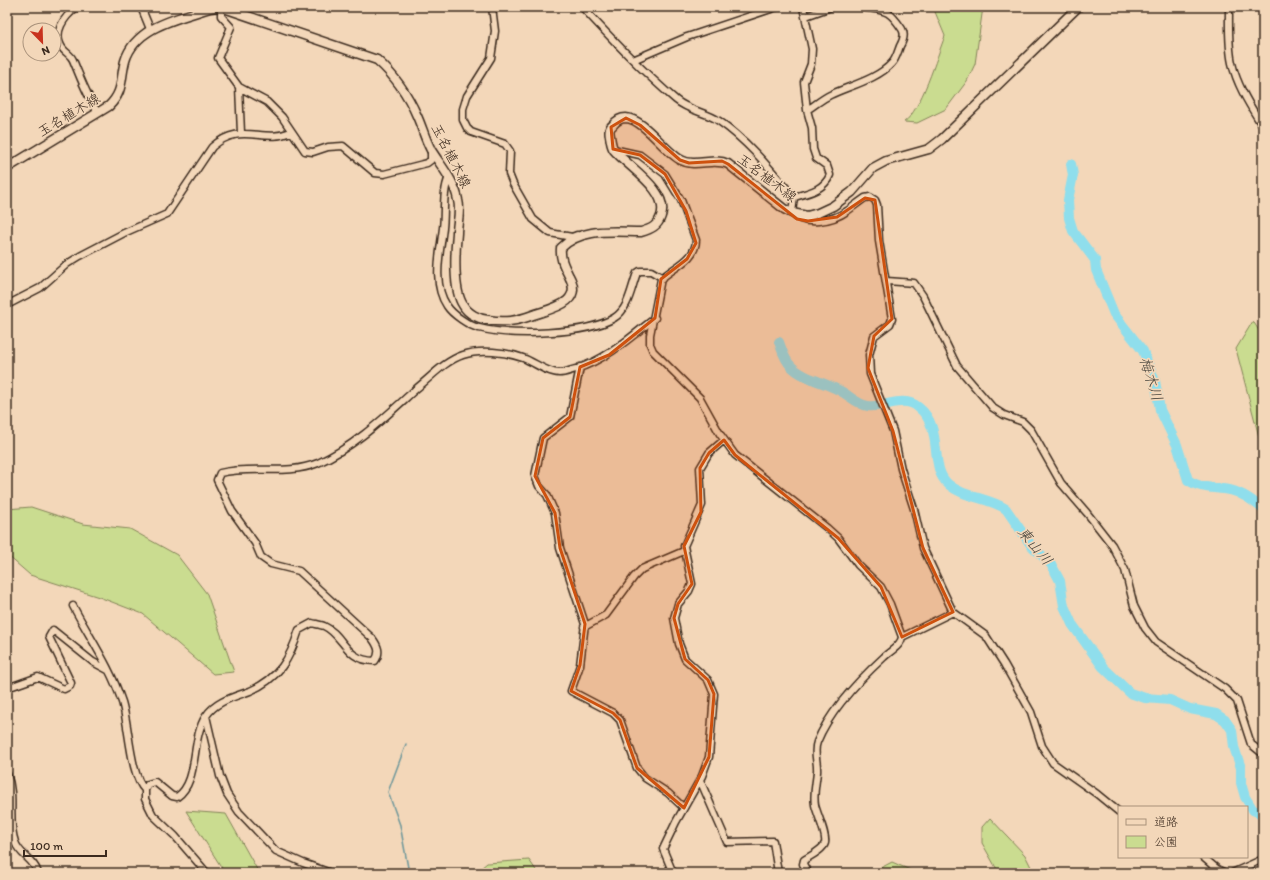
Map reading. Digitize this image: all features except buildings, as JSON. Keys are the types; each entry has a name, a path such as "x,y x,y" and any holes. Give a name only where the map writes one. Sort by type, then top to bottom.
{"main road":[{"name":"玉名植木線","path":"7,168 109,106 117,98 121,89 125,61 129,52 135,43 150,29 210,8 217,7"},
{"name":"玉名植木線","path":"221,7 226,7 377,60 388,70 397,81 416,114 431,148 449,177 458,199 460,211 456,256 458,289 463,305 471,314 483,319 505,323 520,320 568,301 573,296 575,289 562,262 561,248 567,241 582,234 641,232 658,224 663,210 661,198 655,189 613,149 609,132 611,127 618,120 626,118 640,125 680,160 689,163 722,161 728,164 784,209 792,213 808,216 833,206 852,192 873,168 886,161 929,149 942,139 1078,7"}],"street":[{"path":"77,7 60,26 60,43 62,48 72,57 89,100 98,113"},
{"path":"141,7 150,29"},
{"path":"221,7 221,16 231,28 218,58 239,87 267,102 282,117 291,132 306,151 313,152 328,147 343,146 374,173 384,174 427,163 430,160 431,148"},
{"path":"492,7 495,31 491,58 467,96 463,109 463,120 471,132 505,144 510,151 509,174 513,184 534,219 546,231 572,237 582,234"},
{"path":"582,7 633,60 677,100 689,109 720,122 756,154 794,197 792,213 798,219 808,221 827,219 847,212 865,198 870,197 875,200 877,205 879,241 887,281 892,319 890,324 874,336 868,368 893,431 901,469 914,509 923,548 952,612 986,636 1004,664 1031,712 1042,746 1053,763 1097,794 1118,811"},
{"path":"633,60 687,38 777,7"},
{"path":"794,197 813,191 826,184 830,175 827,166 816,158 807,110 804,82 811,64 812,49 803,7"},
{"path":"806,16 831,7 839,7"},
{"path":"807,110 830,96 857,85 892,63 902,42 903,32 889,12 862,7"},
{"path":"1229,7 1232,64 1240,85 1263,127"},
{"path":"239,87 241,133"},
{"path":"7,305 40,288 66,264 80,256 124,233 167,214 212,147 226,138 241,133 282,136 291,132"},
{"path":"613,149 640,154 665,174 676,189 690,219 696,240 687,259 662,278 650,340 653,351 700,398 724,440 735,455 780,488 838,538 858,565 880,587 890,604 902,637 900,643 875,666 839,707 827,724 817,743 815,751 818,770 813,793 818,819 825,836 825,842 820,849 804,860 803,864 808,873"},
{"path":"449,177 441,244 439,286 450,309 478,328 524,333 566,330 596,325 614,318 622,311 640,271 651,271 662,278"},
{"path":"887,281 914,283 923,296 956,366 962,374 993,408 1023,422 1030,430 1061,483 1098,525 1112,545 1126,570 1134,606 1145,628 1156,642 1225,689 1237,701 1248,736 1261,753"},
{"path":"207,873 153,814 145,799 145,790 148,784 155,782 172,796 177,797 185,791 189,783 198,732 206,716 222,702 266,682 282,668 292,652 299,630 312,623 326,627 347,649 364,661 375,661 379,655 378,645 372,638 300,571 271,564 261,557 255,543 232,511 217,480 220,474 232,471 276,472 297,469 319,462 354,443 443,366 465,354 477,353 507,355 523,358 554,373 560,373 580,368 609,355 655,318"},
{"path":"580,368 570,417 543,438 535,476 539,486 547,495 555,513 560,548 584,627 580,665 571,691 613,713 620,720 637,768 645,778 668,793 684,808"},
{"path":"673,873 663,849 700,780 709,757 714,694 708,680 684,658 676,633 675,611 692,584 684,551 685,541 702,505 700,468 708,453 724,440"},
{"path":"584,627 606,615 634,576 642,569 684,551"},
{"path":"73,606 96,646 121,701 136,773 140,785 145,790"},
{"path":"902,637 952,612"},
{"path":"7,688 38,677 64,689 70,686 71,683 49,637 53,630 93,662 108,670"},
{"path":"206,716 220,776 227,794 240,812 276,851 303,864 331,873"},
{"path":"7,774 12,786 12,827 15,842 35,864 38,873"},
{"path":"700,780 727,842 773,841 778,873"},
{"path":"1204,858 1217,869 1226,873"},
{"path":"1232,873 1263,860"}],"highlighted area":[{"path":"626,118 640,125 680,160 689,163 722,161 728,164 797,219 808,221 837,217 865,198 875,200 892,319 874,336 868,368 893,431 923,548 953,612 902,637 881,587 838,538 735,455 724,440 709,453 700,468 701,512 684,546 692,584 678,604 674,618 685,659 708,680 714,694 709,757 684,808 637,768 620,720 613,713 571,691 580,665 585,624 560,548 555,513 535,476 543,438 570,417 580,367 609,355 655,318 661,279 687,259 696,243 686,211 665,174 640,155 613,149 611,127"}],"green space":[{"path":"933,7 983,7 975,64 967,81 946,109 917,123 904,122 916,107 922,95 945,36"},
{"path":"1253,321 1263,337 1263,452 1236,349"},
{"path":"31,507 83,524 130,529 177,555 207,594 234,672 213,674 143,614 99,597 30,575 7,555 7,509"},
{"path":"186,811 226,814 259,873 225,873"},
{"path":"990,818 1025,855 1034,873 999,873 982,843 982,827"},
{"path":"529,860 538,873 475,873 487,863"},
{"path":"892,862 917,873 871,873"}],"waterway":[{"name":"梅木川","path":"1071,164 1073,175 1068,200 1069,218 1073,231 1095,260 1096,270 1114,314 1143,351 1155,381 1160,410 1177,445 1188,480 1198,485 1235,491 1263,509"},
{"name":"東山川","path":"779,342 787,360 796,370 809,378 844,393 862,404 874,406 906,402 918,407 926,416 931,426 942,477 954,489 992,502 1006,509 1031,545 1051,564 1060,581 1064,606 1072,624 1103,667 1130,693 1145,698 1170,700 1190,709 1216,714 1225,720 1232,730 1234,747 1241,768 1241,783 1245,797 1253,810 1263,814"},
{"path":"406,744 388,792 400,825 409,873"}]}
